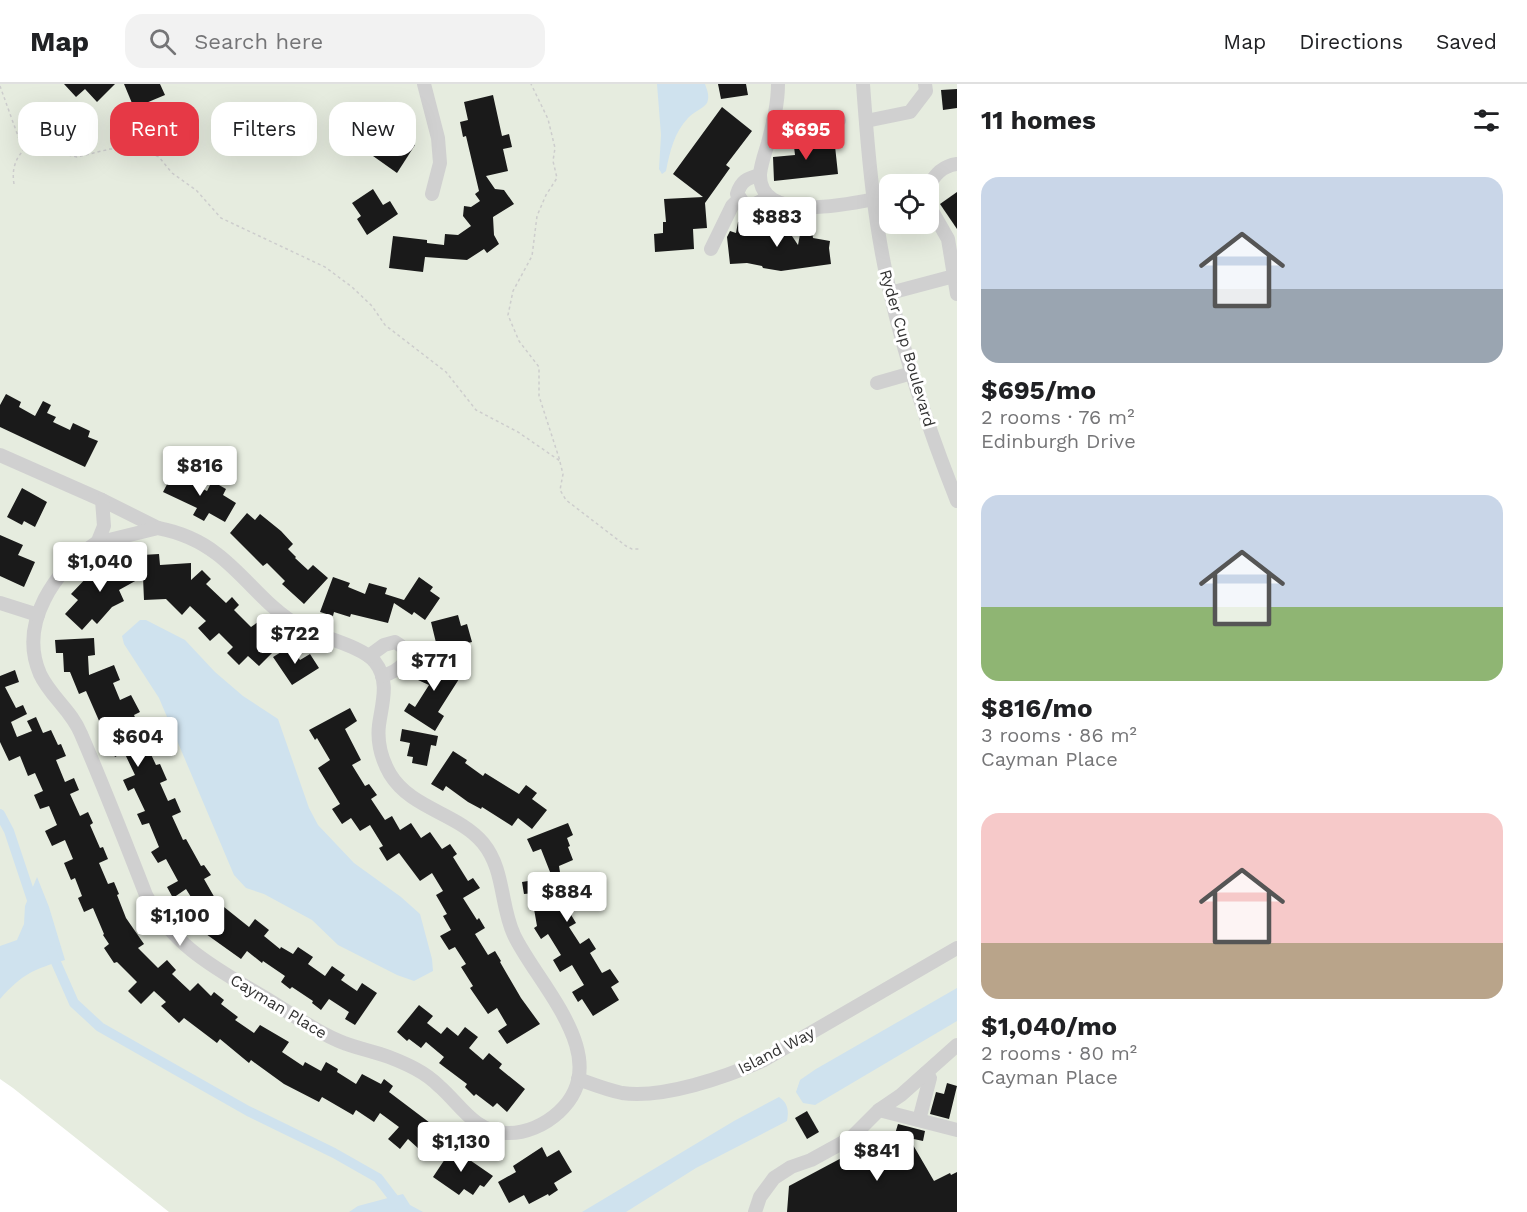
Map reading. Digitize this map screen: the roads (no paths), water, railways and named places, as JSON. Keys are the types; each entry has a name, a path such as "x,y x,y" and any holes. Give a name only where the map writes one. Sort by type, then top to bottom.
{"street":[{"path":"424,84 438,138 441,164 432,194"},
{"path":"778,84 773,120 760,175 764,191 781,205 835,206 873,199"},
{"name":"Ryder Cup Boulevard","path":"863,84 873,199 890,292 912,373 957,501"},
{"path":"866,121 910,112 926,91 925,84"},
{"path":"773,120 838,120"},
{"path":"937,174 957,164"},
{"path":"760,175 750,177 740,183 737,194 749,207 769,197"},
{"path":"711,249 732,206 740,198"},
{"path":"939,223 948,239 957,294"},
{"path":"890,292 954,276"},
{"path":"877,383 912,373"},
{"path":"0,455 102,500 158,528"},
{"path":"98,541 104,526 102,500"},
{"name":"Cayman Place","path":"369,656 297,625 279,613 219,555 174,531 158,528 98,541 75,560 58,577 45,597 38,615 34,643 41,676 72,716 80,731 146,895 168,930 209,964 316,1031 343,1043 384,1056 424,1074 444,1090 468,1116 488,1130 503,1133 518,1132 544,1123 558,1114 569,1101 578,1079 579,1057 574,1034 516,939 506,911 501,880 487,849 471,832 407,794 386,767 379,734 384,696 382,676"},
{"path":"0,603 38,615"},
{"path":"395,642 401,645 406,661 395,673 382,676 377,665 369,656 384,645 395,642"},
{"name":"Island Way","path":"578,1079 605,1089 640,1094 675,1090 736,1071 764,1060 957,948"},
{"path":"755,1212 760,1197 774,1178 791,1167 811,1160 860,1131 879,1110 901,1095 954,1050"},
{"path":"919,1120 930,1078 926,1073"},
{"path":"879,1110 957,1130"}],"water":[{"path":"657,84 705,84 708,95 707,103 690,116 679,130 671,149 666,171 662,174 659,169 661,135"},
{"path":"140,620 146,620 185,640 215,672 243,696 278,719 309,808 318,825 354,863 401,897 420,914 433,971 414,981 397,975 338,945 312,920 264,894 246,888 234,875 159,698 124,644 122,636"},
{"path":"37,877 65,960 29,974 0,999 0,946 17,940 24,924 25,906"},
{"path":"957,988 957,1021 815,1105 803,1103 796,1092 800,1080"},
{"path":"779,1097 787,1108 787,1121 696,1168 626,1212 582,1212 734,1121"},
{"path":"403,1194 410,1205 423,1212 349,1212 358,1206"}],"waterway":[{"path":"0,814 9,831 34,906"},
{"path":"51,951 74,1003 100,1027 248,1111 334,1153 378,1178 404,1212"}]}
